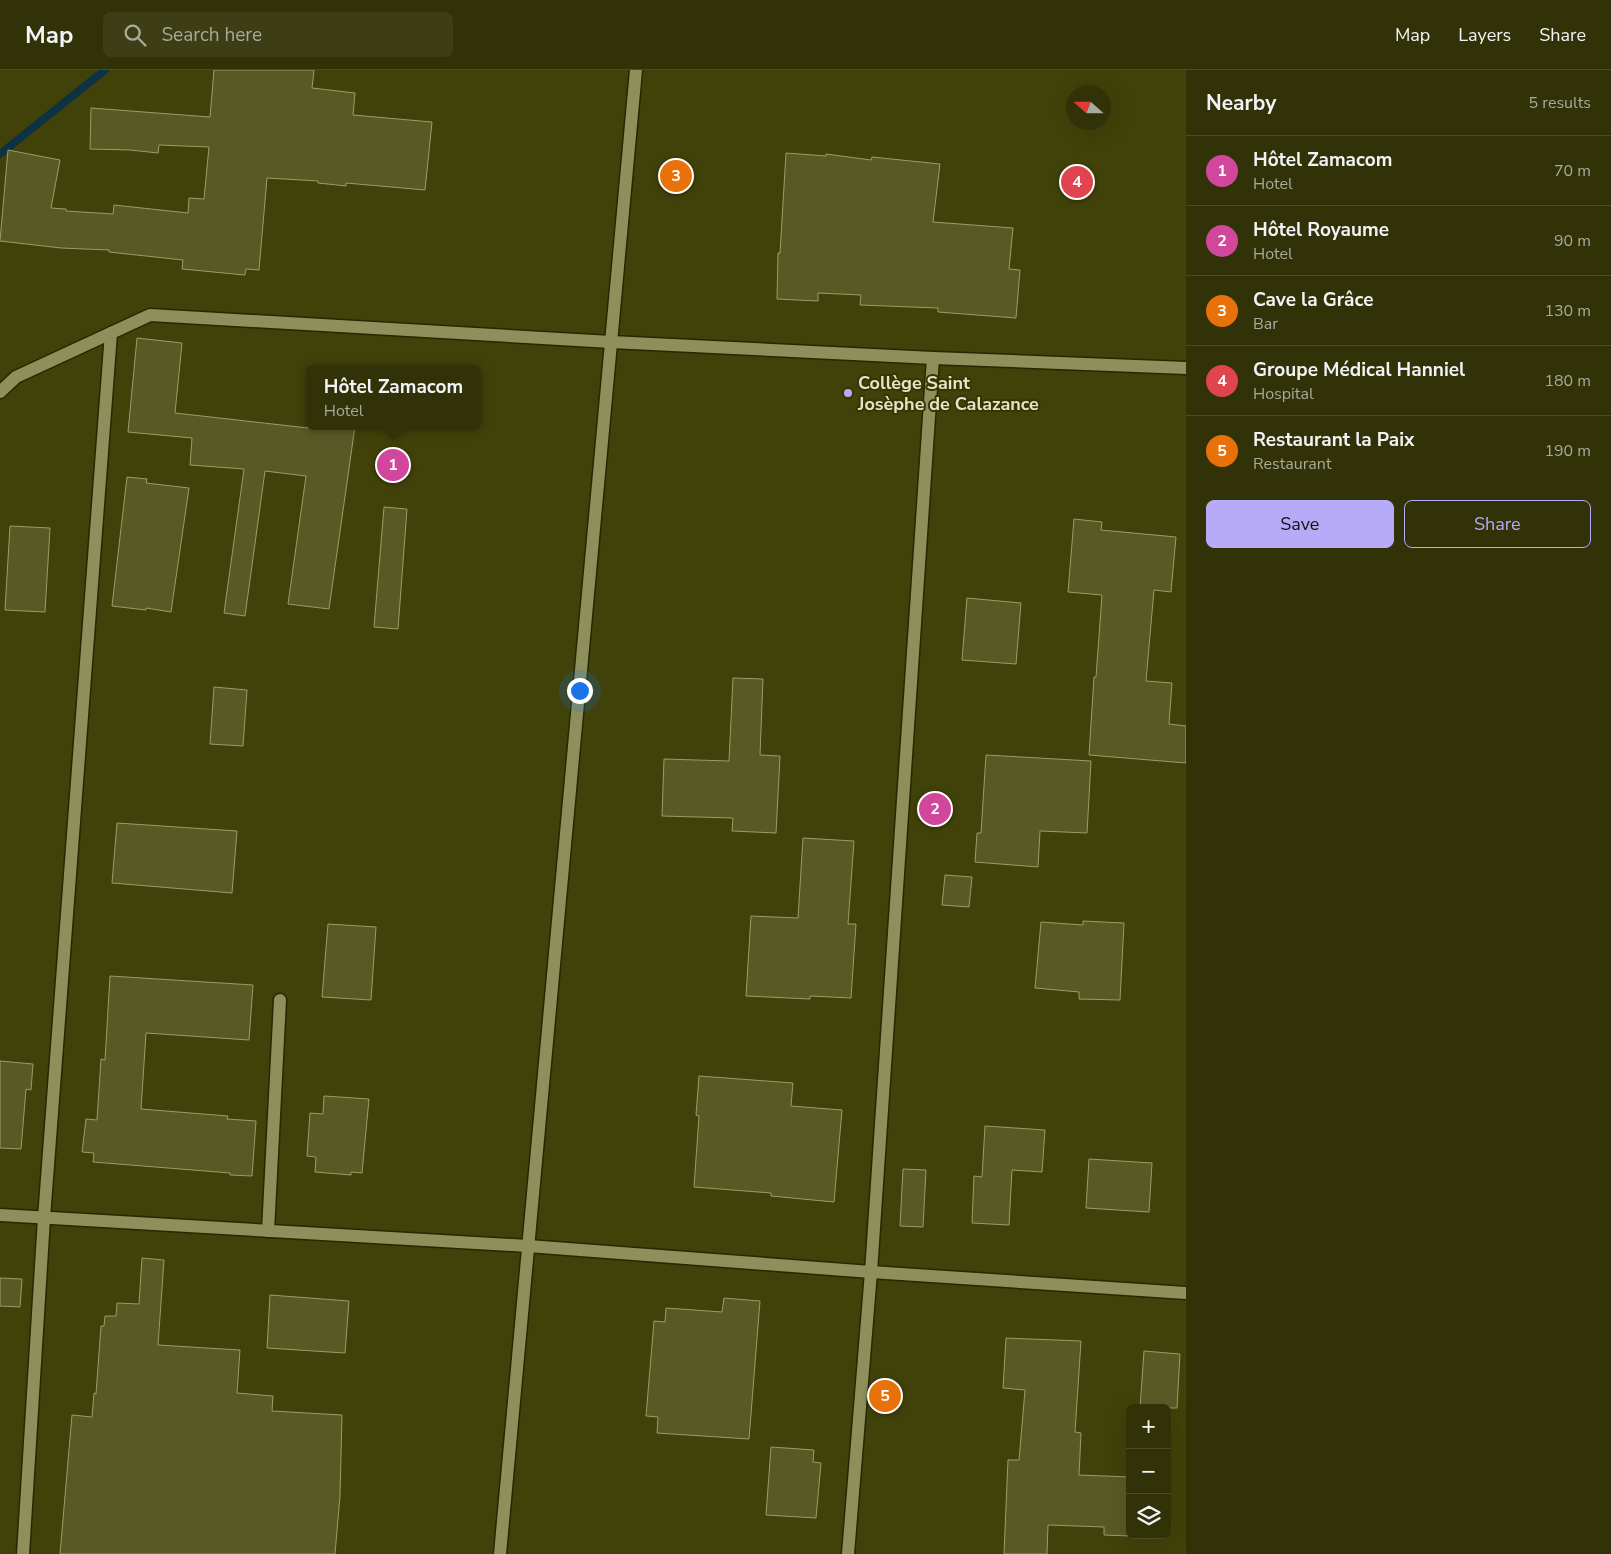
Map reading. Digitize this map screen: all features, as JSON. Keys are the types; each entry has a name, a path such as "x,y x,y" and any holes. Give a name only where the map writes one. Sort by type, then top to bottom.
{"street":[{"path":"500,1554 636,70"},
{"path":"0,392 16,377 150,315 611,342 1186,368"},
{"path":"23,1554 44,1218 111,333"},
{"path":"848,1554 870,1272 933,358"},
{"path":"268,1231 280,1000"},
{"path":"0,1215 528,1246 870,1272 1186,1293"}],"building":[{"path":"214,70 314,70 312,88 355,93 353,115 432,122 425,190 346,183 346,186 318,183 318,181 267,178 259,270 246,269 245,275 182,269 183,260 109,252 109,250 61,248 0,241 8,150 60,160 51,208 66,209 66,211 113,214 114,205 188,213 189,198 204,199 209,147 159,145 158,153 90,149 91,108 210,117"},
{"path":"786,153 826,156 826,154 871,160 872,157 940,164 933,222 1013,228 1009,269 1020,270 1016,318 938,312 938,308 860,305 861,295 818,293 818,301 777,299 778,253 780,253"},
{"path":"137,338 182,343 175,413 306,428 306,430 354,430 329,609 288,604 306,476 265,471 245,616 224,613 244,469 190,465 192,438 128,432"},
{"path":"127,477 147,479 146,483 189,488 171,612 112,606"},
{"path":"384,507 407,509 398,629 374,627"},
{"path":"1074,519 1102,522 1101,530 1176,537 1171,592 1154,590 1146,681 1172,683 1169,724 1186,726 1186,763 1089,755 1102,595 1068,592"},
{"path":"10,526 50,528 45,612 5,610"},
{"path":"967,598 1021,603 1016,664 962,660"},
{"path":"733,678 763,679 760,755 780,756 776,833 732,831 733,818 662,816 664,759 729,761"},
{"path":"214,687 247,690 243,746 210,744"},
{"path":"986,755 1091,761 1087,833 1040,831 1038,867 975,862 977,833 981,833"},
{"path":"117,823 237,831 232,893 112,883"},
{"path":"803,838 854,841 848,924 856,924 851,998 810,996 810,999 746,996 751,916 798,918"},
{"path":"945,875 972,877 969,907 942,905"},
{"path":"1083,921 1124,923 1120,1000 1079,999 1079,992 1035,988 1041,922 1083,925"},
{"path":"328,924 376,927 371,1000 322,997"},
{"path":"110,976 253,985 249,1040 146,1033 141,1109 228,1116 227,1119 256,1121 252,1176 93,1162 94,1153 82,1152 86,1119 97,1120 101,1059 105,1060"},
{"path":"0,1061 33,1064 31,1090 26,1089 21,1149 0,1148"},
{"path":"699,1076 793,1083 791,1106 842,1110 834,1202 771,1196 771,1193 694,1187 699,1116 696,1115"},
{"path":"324,1096 369,1099 362,1173 351,1172 351,1175 315,1172 316,1157 307,1156 310,1113 323,1114"},
{"path":"985,1126 1045,1130 1042,1172 1012,1170 1009,1225 972,1223 974,1176 982,1177"},
{"path":"1089,1159 1152,1163 1149,1212 1086,1208"},
{"path":"903,1169 926,1170 923,1227 900,1226"},
{"path":"142,1258 164,1260 158,1345 240,1350 237,1393 273,1396 272,1411 342,1415 340,1496 335,1554 60,1554 72,1415 92,1417 94,1393 96,1394 101,1326 104,1326 105,1316 116,1316 117,1303 139,1304"},
{"path":"0,1278 22,1279 20,1307 0,1306"},
{"path":"270,1295 349,1301 345,1353 267,1348"},
{"path":"724,1298 760,1301 749,1439 657,1433 658,1417 646,1416 654,1321 665,1322 666,1308 722,1312"},
{"path":"1006,1338 1081,1341 1075,1432 1081,1433 1079,1475 1126,1477 1126,1536 1104,1535 1104,1527 1048,1525 1047,1554 1004,1554 1008,1460 1019,1460 1025,1390 1003,1388"},
{"path":"1144,1351 1180,1354 1177,1408 1171,1408 1171,1404 1140,1404"},
{"path":"771,1447 814,1450 813,1462 821,1463 816,1518 766,1515"}],"waterway":[{"path":"0,154 105,70"}],"place":[{"name":"Cave la Grâce","path":"676,176"},
{"name":"Groupe Médical Hanniel","path":"1077,182"},
{"name":"Collège Saint Josèphe de Calazance","path":"848,393"},
{"name":"Hôtel Zamacom","path":"393,465"},
{"name":"Hôtel Royaume","path":"935,809"},
{"name":"Restaurant la Paix","path":"885,1396"}]}
